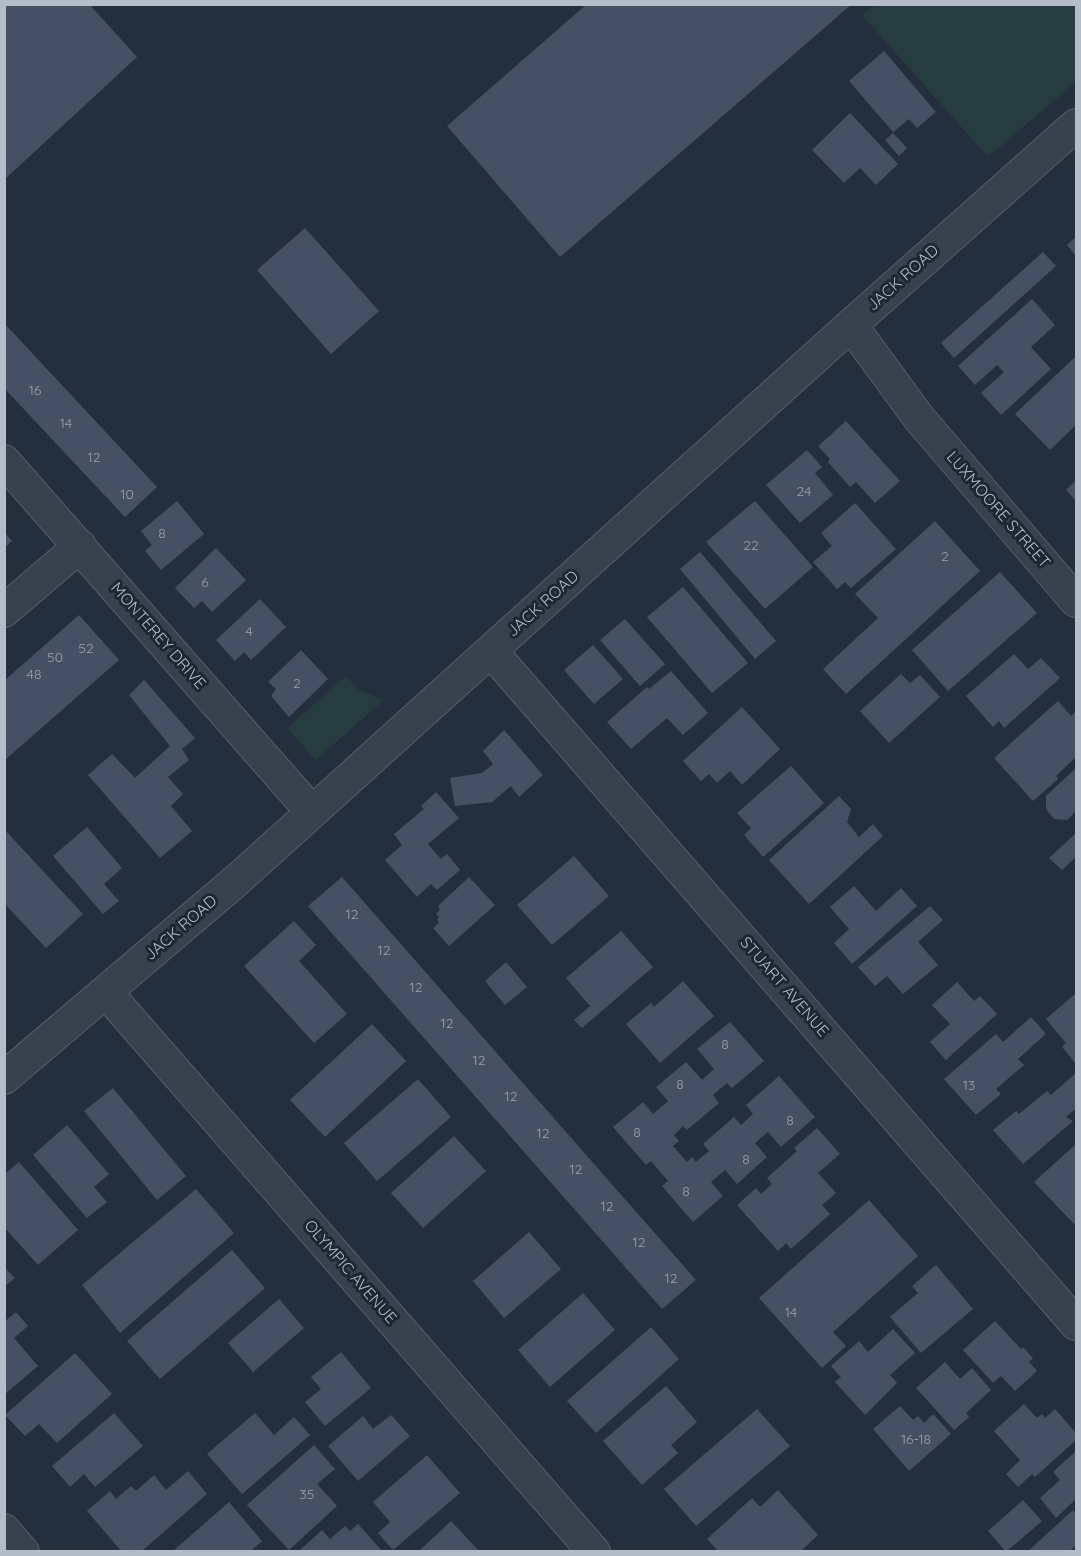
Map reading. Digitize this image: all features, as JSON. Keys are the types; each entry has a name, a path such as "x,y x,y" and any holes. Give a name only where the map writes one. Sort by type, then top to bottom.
{"street":[{"name":"JACK ROAD","path":"4,1078 237,880 844,332 1077,125"},
{"name":"LUXMOORE STREET","path":"844,332 1077,601"},
{"name":"MONTEREY DRIVE","path":"4,461 312,812"},
{"path":"4,611 80,546"},
{"name":"STUART AVENUE","path":"491,651 1077,1324"},
{"name":"OLYMPIC AVENUE","path":"106,992 594,1551"},
{"path":"4,1530 23,1551"}],"green space":[{"path":"875,5 1076,5 1076,82 988,157 862,15"},
{"path":"346,676 359,690 384,700 316,760 287,728"}],"building":[{"path":"4,4 89,4 137,57 4,180"},
{"path":"587,4 852,4 560,257 447,126"},
{"path":"884,51 936,112 917,128 909,119 893,132 849,81"},
{"path":"850,113 898,164 876,185 860,168 844,183 812,150"},
{"path":"893,133 907,148 899,156 885,140"},
{"path":"305,228 379,311 331,354 257,270"},
{"path":"1076,237 1076,256 1067,245"},
{"path":"1043,252 1056,266 954,358 941,343"},
{"path":"1032,299 1055,325 1031,347 1051,369 1001,415 981,393 1004,372 997,365 975,385 958,366"},
{"path":"4,323 157,487 125,517 4,388"},
{"path":"1076,356 1076,425 1050,450 1015,414"},
{"path":"846,421 900,481 875,503 856,482 850,487 828,462 830,459 818,446"},
{"path":"807,450 822,467 815,473 833,495 800,523 766,485"},
{"path":"1076,480 1076,501 1066,490"},
{"path":"177,501 204,534 161,570 145,551 152,545 141,531"},
{"path":"755,501 813,567 765,609 706,542"},
{"path":"855,503 896,549 851,588 845,582 837,589 813,562 832,546 821,533"},
{"path":"935,521 980,571 846,694 823,669 878,618 855,594"},
{"path":"4,532 12,541 4,548"},
{"path":"216,548 246,580 212,612 202,601 194,608 175,588"},
{"path":"700,552 776,641 755,659 680,569"},
{"path":"1000,572 1037,613 948,691 912,650"},
{"path":"683,587 748,663 712,693 647,617"},
{"path":"260,599 286,627 251,660 244,652 235,661 216,640"},
{"path":"79,615 119,660 5,760 5,680"},
{"path":"625,619 665,664 640,686 600,640"},
{"path":"593,645 623,679 594,704 564,670"},
{"path":"301,650 328,679 289,717 271,696 276,689 268,682"},
{"path":"1014,654 1028,669 1041,658 1060,678 1004,728 999,721 993,727 966,696"},
{"path":"671,671 708,713 683,735 667,718 631,749 607,722 647,687 649,689"},
{"path":"901,674 910,683 920,675 940,697 889,743 860,711"},
{"path":"144,680 195,738 182,749 189,760 168,777 183,794 171,806 192,831 160,858 88,775 112,754 135,778 170,746 129,695"},
{"path":"1058,701 1071,716 1076,711 1076,757 1056,776 1058,779 1033,801 994,758"},
{"path":"742,707 780,749 742,785 730,771 717,783 709,774 701,781 683,761"},
{"path":"504,730 543,775 519,797 511,786 492,802 455,806 450,778 482,773 493,764 483,751"},
{"path":"791,766 824,803 763,857 744,835 751,828 737,813"},
{"path":"1076,768 1076,811 1067,820 1054,819 1046,809 1046,796"},
{"path":"436,792 459,818 428,844 441,859 447,854 460,870 437,890 431,884 417,897 385,860 402,845 394,834 424,809 421,806"},
{"path":"839,796 851,809 847,822 859,837 873,824 883,836 809,904 769,860"},
{"path":"87,827 122,868 104,884 119,901 103,914 53,856"},
{"path":"4,829 83,914 46,948 4,903"},
{"path":"1076,833 1076,857 1062,870 1049,858"},
{"path":"574,856 609,896 552,945 517,905"},
{"path":"342,877 696,1280 662,1309 308,906"},
{"path":"469,877 495,905 449,946 433,928 439,923 437,919 439,917 436,914 440,910 438,906"},
{"path":"854,886 876,911 901,888 917,906 852,964 834,943 849,929 830,907"},
{"path":"930,906 943,920 918,942 938,965 903,994 887,976 875,986 858,967"},
{"path":"294,921 316,945 299,961 347,1014 314,1043 244,966"},
{"path":"621,931 653,967 582,1028 574,1020 590,1006 566,978"},
{"path":"506,962 527,987 505,1005 485,981"},
{"path":"683,981 714,1016 660,1063 626,1024 651,1003 654,1007"},
{"path":"957,982 974,1001 980,996 997,1014 946,1060 930,1042 950,1024 932,1005"},
{"path":"1075,994 1076,1064 1062,1047 1066,1043 1046,1019"},
{"path":"1031,1017 1046,1034 1018,1059 1024,1065 996,1089 1001,1094 976,1115 944,1079 996,1034 1003,1042"},
{"path":"730,1022 764,1061 732,1088 727,1083 713,1095 719,1103 687,1130 683,1126 674,1135 679,1141 673,1146 687,1162 692,1157 696,1162 709,1151 703,1144 734,1117 741,1125 753,1114 746,1105 779,1076 815,1117 781,1147 768,1132 755,1143 767,1157 737,1184 725,1170 711,1182 723,1196 693,1222 662,1186 668,1181 651,1161 646,1165 613,1127 643,1102 653,1114 668,1101 656,1087 686,1062 702,1080 714,1069 697,1049"},
{"path":"372,1024 406,1061 325,1137 290,1100"},
{"path":"1076,1073 1076,1108 1066,1117 1073,1121 1023,1164 993,1130 1016,1111 1019,1114 1047,1091 1051,1095"},
{"path":"418,1079 451,1117 377,1181 344,1143"},
{"path":"113,1088 186,1176 157,1200 84,1111"},
{"path":"67,1125 109,1174 94,1187 107,1202 87,1218 33,1155"},
{"path":"817,1128 840,1154 818,1173 836,1193 822,1205 830,1214 791,1249 786,1243 778,1251 737,1205 756,1188 761,1194 772,1184 767,1178 797,1151 794,1148"},
{"path":"454,1136 486,1171 423,1228 391,1193"},
{"path":"1076,1144 1076,1221 1074,1224 1034,1182"},
{"path":"19,1162 78,1230 38,1265 4,1227 4,1175"},
{"path":"196,1189 234,1233 120,1333 82,1285"},
{"path":"869,1200 918,1256 833,1332 846,1346 822,1368 759,1298"},
{"path":"529,1232 561,1269 504,1318 473,1281"},
{"path":"232,1250 265,1288 160,1379 127,1341"},
{"path":"936,1265 973,1309 921,1353 890,1317 918,1293 912,1286"},
{"path":"4,1267 15,1278 4,1287"},
{"path":"583,1293 615,1330 550,1387 518,1350"},
{"path":"279,1299 304,1328 253,1372 228,1343"},
{"path":"16,1312 28,1326 14,1338 38,1366 4,1395 4,1322"},
{"path":"995,1321 1021,1349 1023,1347 1033,1358 1029,1362 1037,1371 1015,1391 1001,1376 993,1383 963,1350"},
{"path":"651,1327 679,1359 596,1433 567,1401"},
{"path":"893,1329 915,1353 890,1375 897,1383 865,1415 835,1382 841,1377 831,1366 859,1341 868,1352"},
{"path":"341,1352 371,1388 325,1426 305,1402 321,1389 311,1377"},
{"path":"75,1353 112,1394 57,1443 39,1424 25,1436 5,1415"},
{"path":"945,1362 960,1379 972,1368 991,1390 966,1413 969,1417 954,1430 916,1388"},
{"path":"666,1386 697,1422 671,1445 678,1453 642,1485 603,1441"},
{"path":"1024,1404 1037,1418 1042,1414 1045,1418 1055,1409 1076,1433 1076,1440 1035,1477 1032,1474 1018,1487 1006,1474 1020,1460 994,1431"},
{"path":"900,1406 913,1420 918,1416 924,1423 933,1414 951,1434 909,1471 873,1429"},
{"path":"757,1409 790,1446 696,1526 664,1489"},
{"path":"114,1413 143,1446 95,1487 84,1474 70,1487 52,1466"},
{"path":"255,1413 274,1435 294,1417 310,1435 242,1494 207,1454"},
{"path":"391,1415 410,1436 358,1481 328,1446 363,1416 373,1429"},
{"path":"314,1445 335,1469 317,1484 337,1506 289,1550 247,1505"},
{"path":"1076,1451 1076,1499 1056,1518 1040,1498 1060,1480 1053,1472"},
{"path":"427,1455 460,1493 393,1550 378,1533 390,1522 373,1502"},
{"path":"188,1471 207,1494 141,1552 122,1552 87,1511 110,1491 116,1499 131,1486 136,1491 154,1475 166,1490"},
{"path":"778,1490 818,1535 800,1552 719,1552 707,1539 752,1498 760,1507"},
{"path":"1023,1500 1042,1521 1006,1552 988,1531"},
{"path":"229,1502 262,1541 250,1552 172,1552"},
{"path":"1073,1510 1076,1514 1076,1545 1069,1552 1027,1552"},
{"path":"451,1521 480,1552 418,1552"},
{"path":"358,1524 383,1552 298,1552 322,1530 330,1539 345,1526 350,1531"}]}
